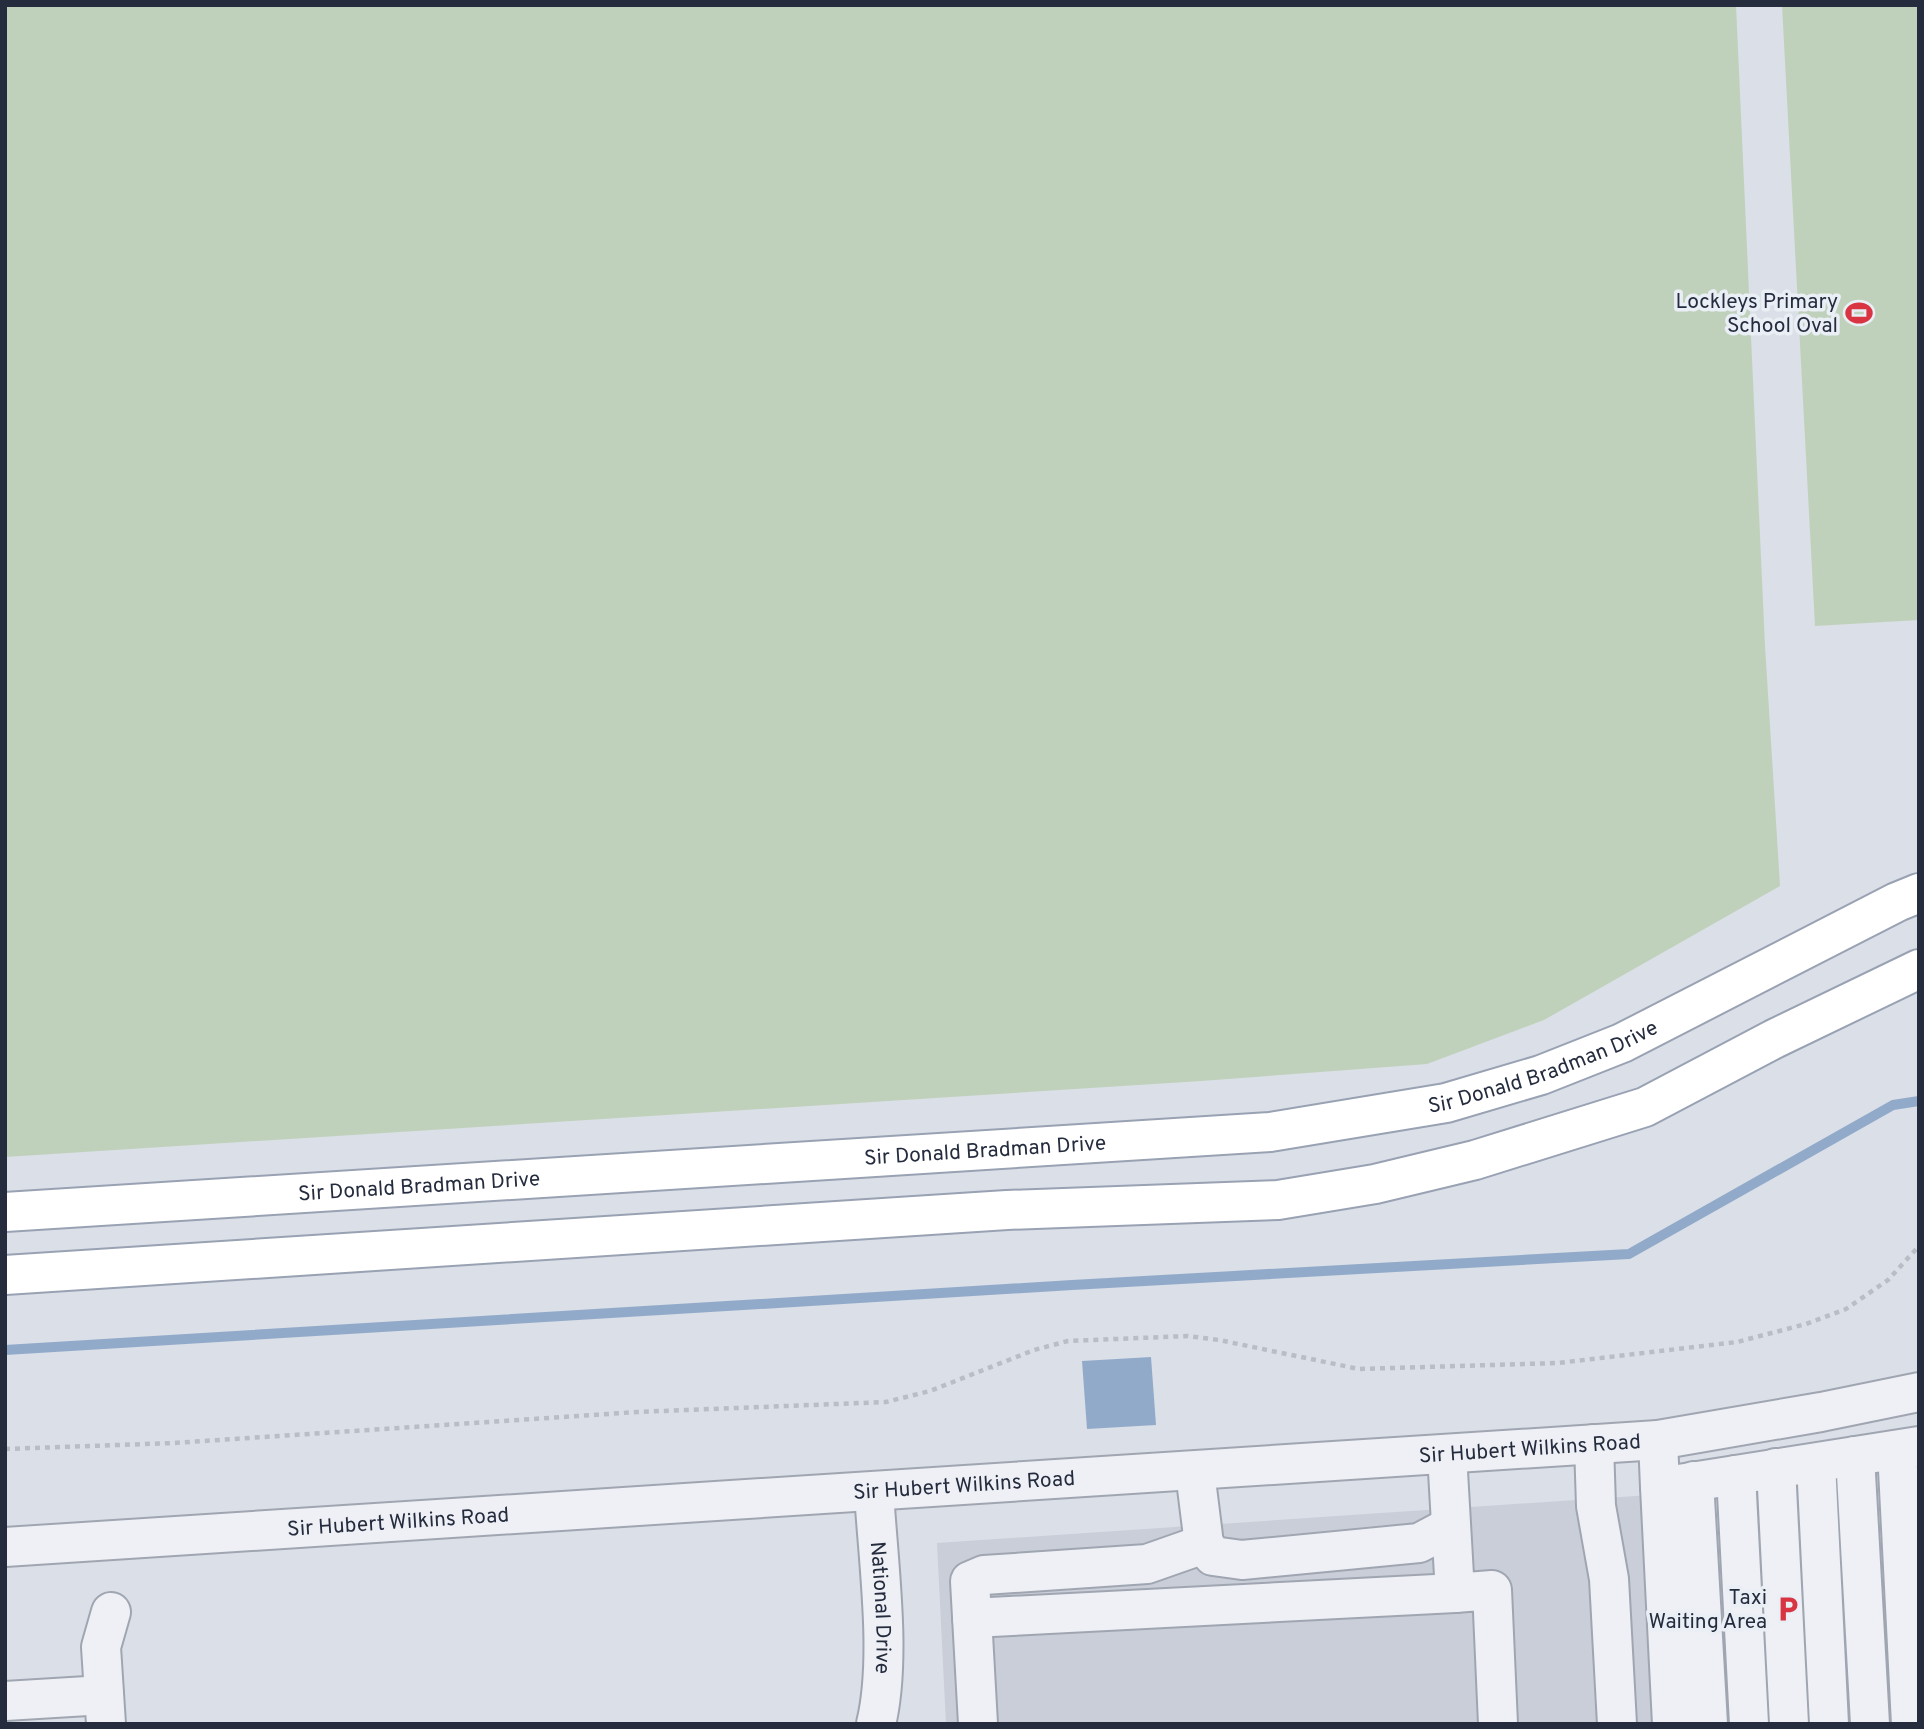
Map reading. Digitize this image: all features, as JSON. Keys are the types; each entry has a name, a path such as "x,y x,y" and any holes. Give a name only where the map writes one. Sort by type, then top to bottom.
{"main road":[{"name":"Sir Donald Bradman Drive","path":"5,1212 1270,1132 1366,1117 1446,1103 1541,1075 1611,1048 1919,893"},
{"path":"5,1275 1007,1210 1290,1198 1375,1184 1475,1160 1645,1107 1774,1039 1919,969"}],"street":[{"name":"Sir Hubert Wilkins Road","path":"5,1548 1658,1440 1919,1392"},
{"path":"1658,1440 1677,1484 1708,1724"},
{"path":"1594,1444 1596,1506 1609,1579 1617,1724"},
{"path":"1677,1484 1908,1448 1910,1724"},
{"path":"1447,1454 1455,1593"},
{"path":"1855,1456 1870,1724"},
{"path":"1816,1462 1829,1724"},
{"path":"1776,1468 1789,1724"},
{"path":"1195,1472 1204,1544 1213,1556 1242,1560 1419,1543 1451,1526"},
{"path":"1736,1475 1749,1724"},
{"path":"1672,1724 1677,1484"},
{"name":"National Drive","path":"874,1492 882,1631 882,1700 876,1724"},
{"path":"978,1724 970,1581 984,1575 1147,1564 1204,1544"},
{"path":"972,1618 1492,1590 1498,1724"},
{"path":"5,1701 105,1709 101,1647 111,1612"}],"path":[{"path":"5,1449 174,1443 637,1412 886,1402 930,1391 1034,1350 1068,1341 1188,1336 1359,1369 1558,1363 1737,1342 1806,1324 1846,1308 1888,1280 1919,1246"}],"shaded area":[{"path":"1650,1495 1663,1724 946,1724 937,1543"}],"green space":[{"path":"5,5 1736,5 1765,646 1780,886 1544,1020 1427,1064 1201,1081 5,1157"},
{"name":"Lockleys Primary School Oval","path":"1782,5 1919,5 1919,620 1815,626"}],"water":[{"path":"1151,1357 1156,1425 1087,1429 1082,1361"}],"waterway":[{"path":"5,1350 1629,1254 1893,1105 1919,1101"}],"place":[{"name":"Lockleys Primary School Oval","path":"1859,313"},
{"name":"Taxi Waiting Area","path":"1788,1609"}]}
